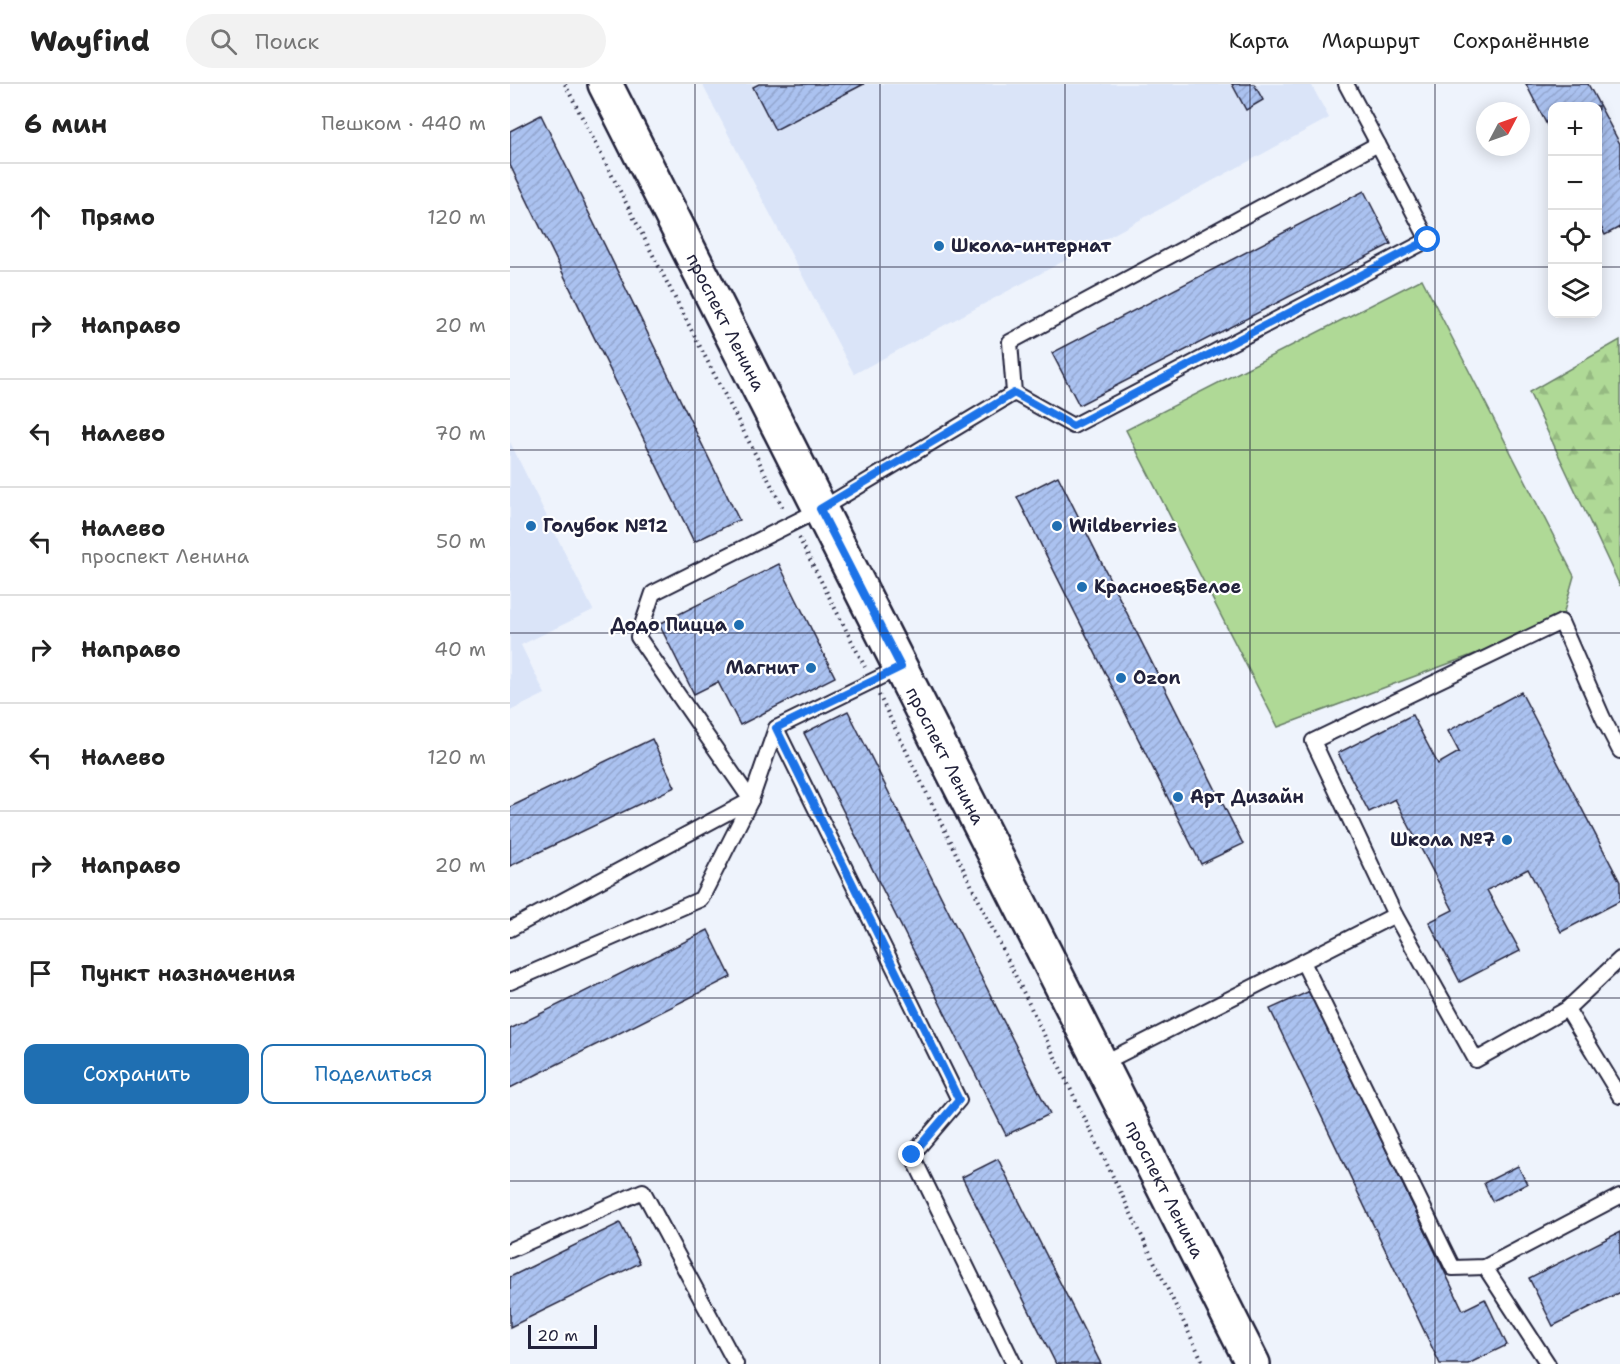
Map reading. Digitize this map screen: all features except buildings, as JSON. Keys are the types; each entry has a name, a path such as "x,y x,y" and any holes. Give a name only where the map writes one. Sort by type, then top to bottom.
{"street":[{"name":"проспект Ленина","path":"605,84 820,509 887,674 1101,1064 1253,1364"}],"lane":[{"path":"1014,393 1073,426 1428,240 1346,84"},
{"path":"1014,393 1010,342 1377,144"},
{"path":"751,800 638,637 653,593 820,509 1014,393"},
{"path":"1620,752 1561,622 1313,741 1395,915 1476,1060 1567,1009 1620,959"},
{"path":"510,982 701,898 751,800 776,728 887,674"},
{"path":"776,728 959,1100 912,1155 1014,1364"},
{"path":"510,928 751,800"},
{"path":"1101,1064 1395,915"},
{"path":"1303,963 1453,1268 1485,1267 1620,1196"},
{"path":"1567,1009 1620,1096"},
{"path":"510,1250 643,1191 732,1362"},
{"path":"1485,1267 1548,1364"}],"path":[{"path":"565,84 792,524 887,674 1203,1364"}],"shaded area":[{"name":"Школа-интернат","path":"702,84 1311,84 1329,118 854,374"},
{"name":"Голубок №12","path":"510,442 593,610 521,645 545,694 510,711"}],"green space":[{"path":"1422,279 1574,576 1561,622 1278,727 1126,430"},
{"path":"1620,340 1620,586 1529,392"}],"place":[{"name":"Школа-интернат","path":"939,246"},
{"name":"Голубок №12","path":"531,526"},
{"name":"Wildberries","path":"1057,526"},
{"name":"Красное&Белое","path":"1082,587"},
{"name":"Додо Пицца","path":"739,625"},
{"name":"Магнит","path":"811,668"},
{"name":"Ozon","path":"1121,678"},
{"name":"Арт Дизайн","path":"1178,797"},
{"name":"Школа №7","path":"1507,840"}],"route":[{"path":"912,1155 959,1100 776,728 901,667 820,509 1014,393 1073,426 1428,240"}]}
